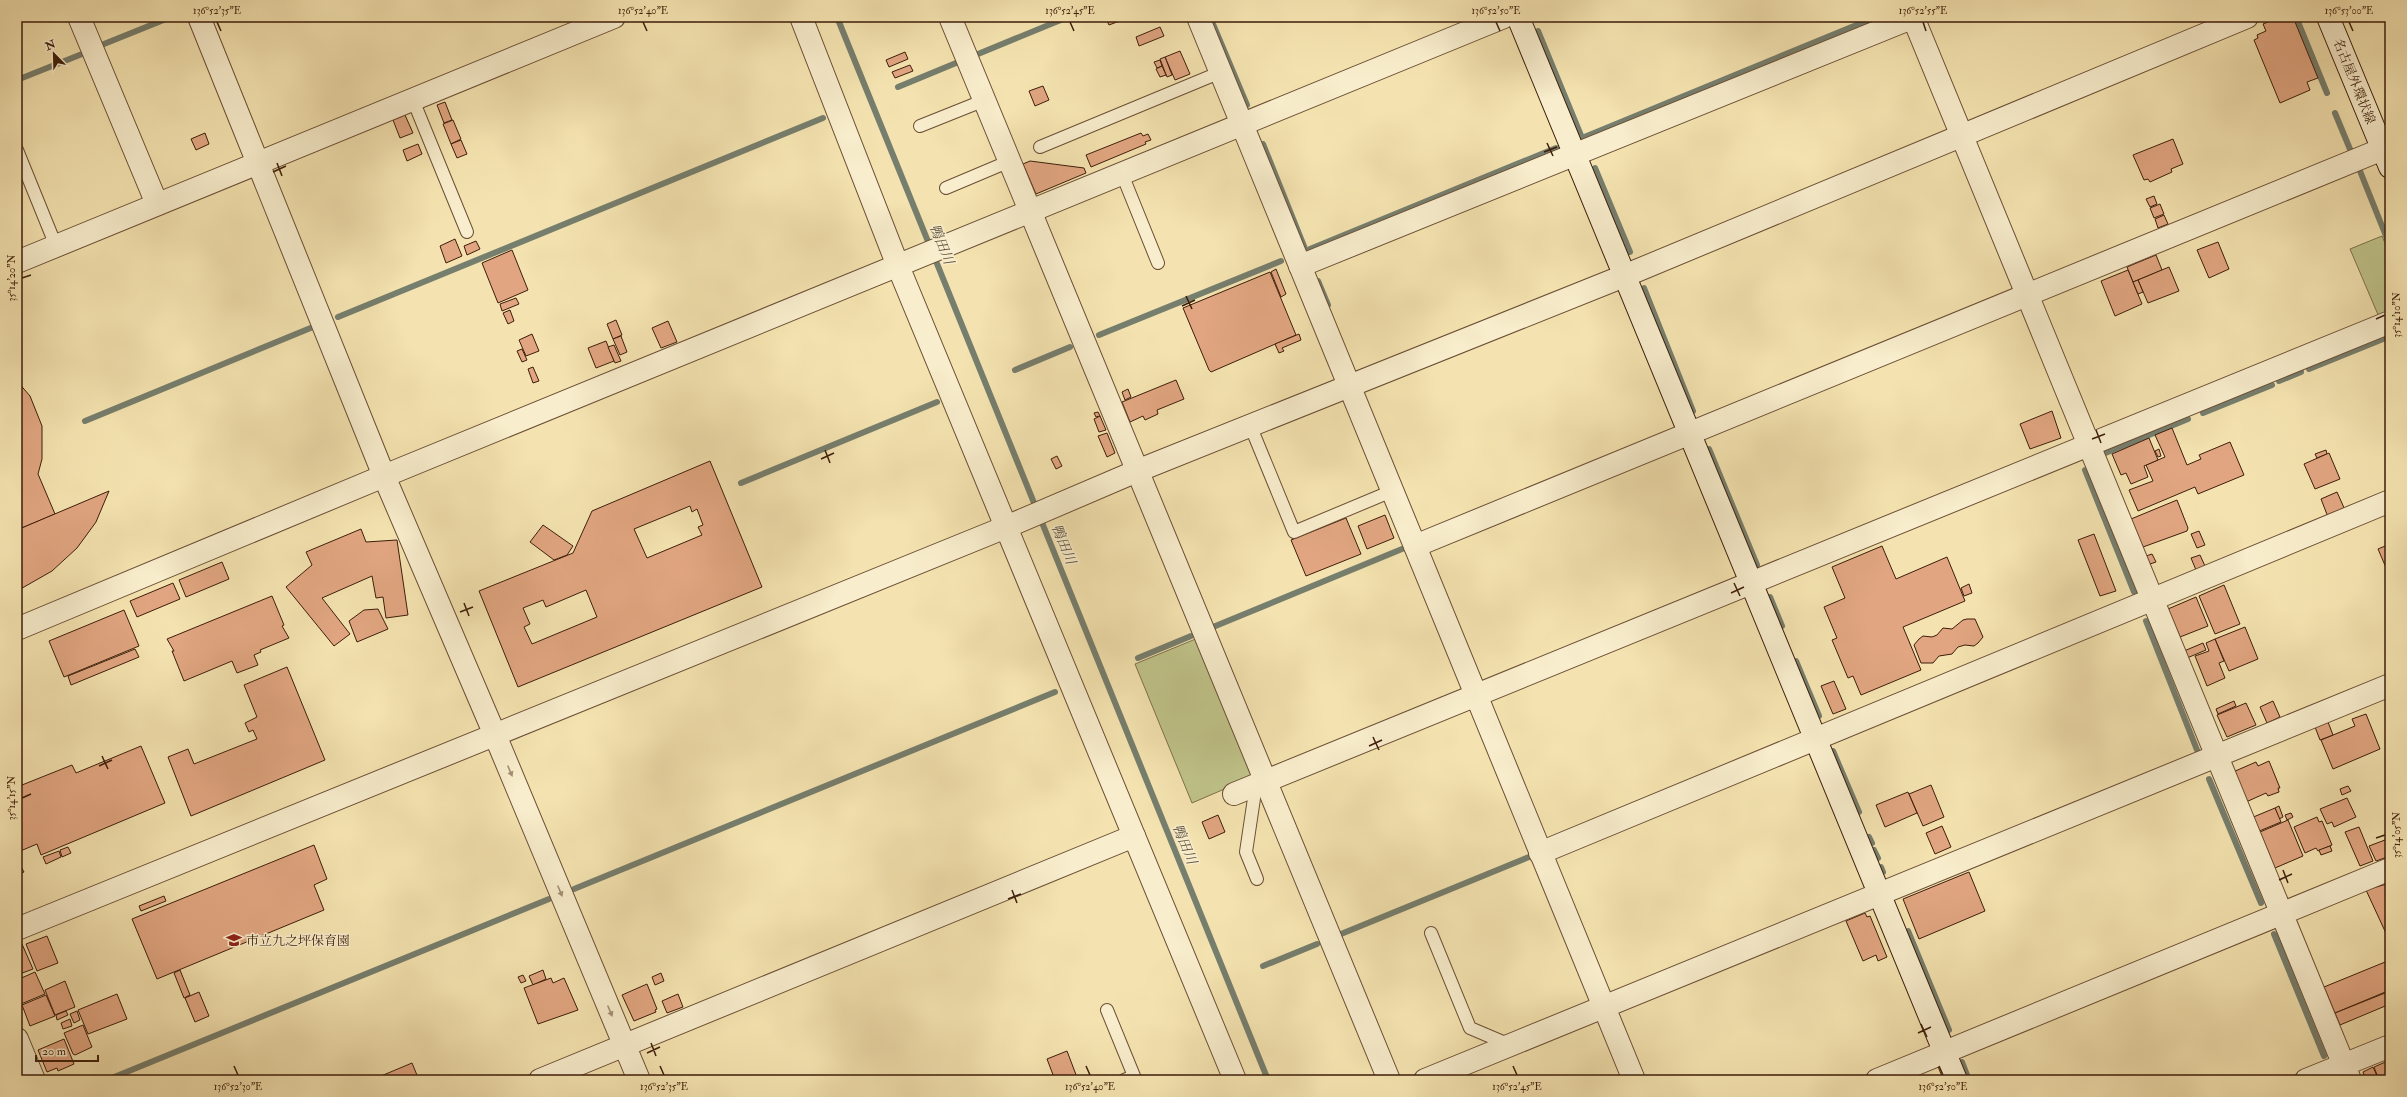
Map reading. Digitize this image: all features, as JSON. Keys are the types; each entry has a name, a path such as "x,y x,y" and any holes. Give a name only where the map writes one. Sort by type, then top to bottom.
{"street":[{"path":"79,17 157,204"},
{"path":"199,17 384,476 495,735 625,1045 638,1080"},
{"path":"17,262 614,17"},
{"path":"801,17 1012,525 1134,836 1235,1080"},
{"path":"950,17 1138,471 1261,783 1389,1080"},
{"path":"1198,17 1634,1080"},
{"path":"17,629 384,476 1504,17"},
{"path":"1518,17 1956,1080"},
{"path":"1300,266 1913,17 2347,1072"},
{"path":"17,929 1012,525 1250,425 1624,276 1962,134 2247,17"},
{"name":"名古屋外環状線","path":"2328,17 2388,154"},
{"path":"1415,546 2028,296 2388,154"},
{"path":"1234,794 2390,322"},
{"path":"1540,853 2152,598 2390,501"},
{"path":"1425,1080 2390,685"},
{"path":"540,1080 1134,836"},
{"path":"1877,1080 2390,869"},
{"path":"17,1039 34,1080"},
{"path":"2306,1080 2347,1072 2390,1046"}],"lane":[{"path":"1040,146 1221,72"},
{"path":"413,100 467,232"},
{"path":"920,126 985,100"},
{"path":"17,150 56,246"},
{"path":"946,188 1010,162"},
{"path":"1122,174 1158,263"},
{"path":"1250,425 1294,532 1392,491"},
{"path":"1258,879 1246,852 1261,783"},
{"path":"1431,933 1470,1028 1510,1045"},
{"path":"1107,1010 1134,1076 1124,1080"}],"green space":[{"path":"2382,236 2390,255 2390,313 2379,317 2350,249"},
{"path":"1198,638 1252,771 1250,778 1192,803 1135,664"}],"building":[{"path":"1105,17 1130,17 1109,25"},
{"path":"2280,17 2293,17 2318,78 2307,82 2310,90 2280,103 2254,40 2258,38 2257,35 2266,31 2263,24"},
{"path":"1160,27 1164,36 1139,46 1136,37"},
{"path":"1180,51 1190,74 1175,80 1165,57"},
{"path":"905,52 908,59 889,67 886,60"},
{"path":"1165,57 1172,75 1167,77 1160,59"},
{"path":"1160,60 1162,66 1157,68 1154,62"},
{"path":"910,65 913,71 895,78 892,72"},
{"path":"1162,66 1166,75 1160,77 1156,69"},
{"path":"1043,86 1049,100 1035,106 1029,91"},
{"path":"445,102 452,120 444,123 437,105"},
{"path":"405,115 413,133 400,138 393,120"},
{"path":"453,120 461,139 451,144 443,124"},
{"path":"205,133 209,144 196,150 191,139"},
{"path":"1141,133 1143,136 1148,134 1151,140 1145,142 1146,144 1091,167 1086,155"},
{"path":"2173,139 2183,164 2171,169 2172,172 2150,182 2148,179 2144,180 2133,155"},
{"path":"461,140 467,154 457,158 451,144"},
{"path":"418,144 422,154 407,161 403,150"},
{"path":"1030,161 1084,168 1086,173 1036,194 1023,164"},
{"path":"2154,196 2157,204 2150,207 2146,199"},
{"path":"2160,204 2164,214 2154,218 2150,208"},
{"path":"2164,215 2168,224 2158,228 2155,219"},
{"path":"455,239 462,256 446,263 440,246"},
{"path":"476,241 480,249 467,255 464,246"},
{"path":"2218,242 2229,269 2209,278 2197,250"},
{"path":"512,250 528,290 498,303 482,263"},
{"path":"2156,255 2162,270 2133,282 2127,267"},
{"path":"2169,267 2179,291 2148,303 2138,280"},
{"path":"1276,269 1286,294 1281,297 1271,272"},
{"path":"2128,270 2142,304 2115,316 2101,281"},
{"path":"1270,272 1296,335 1211,372 1183,308"},
{"path":"2138,280 2143,292 2138,294 2133,282"},
{"path":"516,298 519,304 502,311 500,304"},
{"path":"510,310 514,321 508,324 503,313"},
{"path":"616,320 622,335 613,339 607,324"},
{"path":"668,321 677,342 661,348 652,328"},
{"path":"532,334 539,351 526,356 519,340"},
{"path":"1299,334 1301,340 1282,348 1284,351 1279,353 1275,344"},
{"path":"621,336 627,352 620,355 613,339"},
{"path":"606,341 614,361 596,368 588,348"},
{"path":"614,345 621,361 615,363 608,347"},
{"path":"522,349 527,360 522,362 517,351"},
{"path":"533,367 539,381 533,383 528,369"},
{"path":"1176,380 1184,399 1157,410 1158,414 1145,420 1143,416 1130,422 1122,402"},
{"path":"17,381 30,396 42,426 42,459 38,474 55,514 17,530"},
{"path":"1128,389 1131,397 1125,400 1122,392"},
{"path":"2052,411 2061,438 2030,449 2020,424"},
{"path":"1098,412 1100,416 1096,417 1094,413"},
{"path":"1100,416 1106,430 1099,432 1094,419"},
{"path":"2172,428 2187,465 2201,459 2199,455 2230,442 2244,475 2198,494 2195,487 2138,511 2129,490 2153,481 2146,465 2165,457 2155,435"},
{"path":"1107,433 1115,453 1107,457 1098,436"},
{"path":"2149,438 2158,460 2144,466 2148,477 2131,484 2126,473 2121,475 2112,454"},
{"path":"2159,449 2161,456 2158,457 2155,451"},
{"path":"2326,450 2327,454 2317,458 2315,454"},
{"path":"2329,453 2340,479 2315,489 2304,464"},
{"path":"1057,456 1062,466 1056,469 1051,459"},
{"path":"710,461 762,587 518,687 479,591 573,553 592,511","holes":["690,506 692,512 697,509 703,525 698,527 702,535 647,558 634,529","586,590 597,617 532,644 524,627 530,624 523,608 543,600 546,607"]},
{"path":"109,491 96,522 77,548 52,571 17,591 17,530"},
{"path":"2337,492 2345,510 2328,517 2321,499"},
{"path":"2177,500 2188,528 2187,531 2143,547 2131,519"},
{"path":"1385,515 1394,538 1367,549 1358,526"},
{"path":"1346,518 1361,554 1306,576 1291,540"},
{"path":"543,525 573,546 567,555 554,560 530,542"},
{"path":"361,529 366,542 397,540 408,615 386,618 383,597 376,598 372,576 322,598 350,634 334,646 286,587 312,565 306,552"},
{"path":"2199,531 2205,545 2197,548 2191,534"},
{"path":"2094,534 2116,591 2100,596 2078,540"},
{"path":"2390,544 2390,577 2378,549"},
{"path":"1882,546 1896,579 1947,557 1965,601 1903,627 1921,670 1861,695 1853,676 1848,678 1832,640 1837,638 1824,607 1845,598 1832,567"},
{"path":"2152,554 2156,562 2150,564 2146,556"},
{"path":"2200,555 2205,566 2196,570 2191,558"},
{"path":"222,562 229,579 186,597 179,580"},
{"path":"173,583 180,599 137,617 130,601"},
{"path":"1969,584 1972,593 1964,596 1961,588"},
{"path":"2224,585 2240,624 2215,634 2199,596"},
{"path":"272,596 284,625 282,626 289,638 260,650 261,652 254,655 258,665 237,673 232,661 184,681 172,651 174,651 167,639"},
{"path":"2196,597 2208,626 2180,637 2168,609"},
{"path":"378,609 388,629 357,642 349,621 364,610"},
{"path":"124,610 139,646 64,677 49,641"},
{"path":"1975,619 1983,637 1978,643 1974,646 1965,645 1958,647 1952,654 1939,656 1933,663 1921,663 1914,645 1919,639 1923,636 1932,637 1937,635 1943,628 1952,629 1963,620"},
{"path":"2245,627 2258,659 2229,671 2215,639"},
{"path":"2215,639 2224,661 2219,663 2225,678 2207,686 2195,656 2209,651 2206,643"},
{"path":"2203,643 2206,650 2187,658 2184,651"},
{"path":"135,649 139,657 71,685 68,676"},
{"path":"287,667 325,760 191,816 168,757 188,749 194,764 257,739 253,730 249,732 245,723 257,717 244,685"},
{"path":"1834,681 1846,709 1833,714 1821,686"},
{"path":"2234,701 2236,706 2218,714 2216,709"},
{"path":"2273,701 2280,717 2267,723 2260,707"},
{"path":"2246,703 2256,725 2227,737 2217,715"},
{"path":"2366,714 2380,749 2333,769 2321,740 2355,726 2352,719"},
{"path":"2328,722 2333,735 2320,740 2315,727"},
{"path":"141,746 165,803 41,855 37,844 18,852 22,861 17,863 17,787 72,765 76,773"},
{"path":"2269,761 2280,788 2278,788 2279,792 2268,796 2266,793 2246,802 2233,772 2256,762 2258,766"},
{"path":"1931,785 1944,817 1923,826 1909,794"},
{"path":"2348,786 2351,791 2342,795 2340,789"},
{"path":"1908,792 1917,813 1885,827 1876,805"},
{"path":"2347,798 2356,817 2334,827 2332,822 2327,824 2320,809"},
{"path":"2279,806 2283,817 2279,819 2275,808"},
{"path":"2275,808 2281,822 2257,832 2251,818"},
{"path":"2291,813 2293,817 2287,820 2285,815"},
{"path":"1218,815 1225,832 1209,839 1202,822"},
{"path":"2317,817 2319,822 2322,821 2332,845 2318,851 2316,848 2305,853 2294,827"},
{"path":"2288,820 2303,856 2275,868 2260,832"},
{"path":"1942,826 1951,847 1935,854 1926,833"},
{"path":"2359,827 2373,861 2360,866 2345,832"},
{"path":"2385,840 2390,856 2376,861 2369,846"},
{"path":"314,845 327,879 314,885 324,910 157,979 132,919"},
{"path":"2330,846 2332,851 2321,855 2319,850"},
{"path":"68,847 71,853 62,857 60,850"},
{"path":"59,851 61,857 46,864 43,857"},
{"path":"19,863 24,872 17,875 17,864"},
{"path":"1969,872 1985,911 1919,939 1903,899"},
{"path":"2390,883 2390,942 2366,890"},
{"path":"164,896 166,901 141,911 139,906"},
{"path":"1865,913 1867,917 1870,916 1887,957 1878,961 1876,955 1863,961 1846,921"},
{"path":"47,936 58,963 37,971 26,944"},
{"path":"22,944 33,969 17,975 17,946"},
{"path":"2390,960 2390,990 2335,1013 2324,987"},
{"path":"180,970 190,995 184,998 174,973"},
{"path":"543,970 546,979 533,985 529,976"},
{"path":"35,972 45,994 21,1004 17,994 17,980"},
{"path":"661,973 664,981 655,985 652,977"},
{"path":"523,975 526,981 521,983 518,977"},
{"path":"551,978 553,983 564,978 578,1010 538,1024 524,988"},
{"path":"65,981 75,1007 55,1015 45,990"},
{"path":"647,984 657,1009 655,1010 656,1012 634,1021 622,995"},
{"path":"2390,991 2390,1004 2340,1025 2335,1013"},
{"path":"199,992 209,1016 195,1022 185,998"},
{"path":"117,994 127,1019 88,1034 78,1010"},
{"path":"678,994 683,1007 667,1013 662,1001"},
{"path":"46,995 55,1016 30,1026 22,1005"},
{"path":"66,1011 68,1015 57,1020 56,1015"},
{"path":"77,1011 80,1020 74,1023 70,1014"},
{"path":"70,1019 72,1026 63,1029 61,1023"},
{"path":"83,1025 92,1047 75,1055 73,1054 64,1033"},
{"path":"64,1039 74,1064 58,1071 57,1068 47,1072 38,1050"},
{"path":"1067,1051 1078,1080 1055,1080 1047,1059"},
{"path":"2390,1060 2390,1080 2379,1080 2374,1067"},
{"path":"412,1063 419,1080 382,1080 381,1076"},
{"path":"2373,1067 2378,1078 2366,1080 2363,1072"}],"waterway":[{"path":"99,46 171,17"},
{"name":"鴨田川","path":"837,17 1268,1080"},
{"path":"978,54 1068,17"},
{"path":"1210,17 1247,105"},
{"path":"1538,31 1582,138 1876,17"},
{"path":"2296,17 2327,93"},
{"path":"17,80 82,54"},
{"path":"898,87 956,63"},
{"path":"2335,113 2352,154"},
{"path":"338,317 823,118"},
{"path":"1263,144 1306,251"},
{"path":"1310,249 1556,148"},
{"path":"1595,168 1630,252"},
{"path":"2360,171 2390,246"},
{"path":"1099,335 1281,261"},
{"path":"1318,281 1328,305"},
{"path":"1644,288 1693,411"},
{"path":"85,421 313,327"},
{"path":"2309,369 2388,337"},
{"path":"1015,370 1070,347"},
{"path":"2279,381 2301,372"},
{"path":"2203,413 2272,385"},
{"path":"741,483 937,402"},
{"path":"2103,454 2188,419"},
{"path":"1709,449 1757,565"},
{"path":"2085,470 2134,592"},
{"path":"1213,627 1402,549"},
{"path":"1770,597 1782,626"},
{"path":"2146,621 2197,750"},
{"path":"1138,658 1191,636"},
{"path":"1796,661 1819,716"},
{"path":"574,889 1055,692"},
{"path":"1833,751 1859,812"},
{"path":"2209,779 2261,903"},
{"path":"1869,837 1872,843"},
{"path":"1874,850 1878,858"},
{"path":"1341,934 1529,857"},
{"path":"1881,867 1883,872"},
{"path":"107,1080 549,899"},
{"path":"1908,931 1949,1030"},
{"path":"2274,934 2324,1056"},
{"path":"1263,966 1317,944"},
{"path":"1962,1062 1969,1080"}],"place":[{"name":"市立九之坪保育園","path":"234,940"}]}
